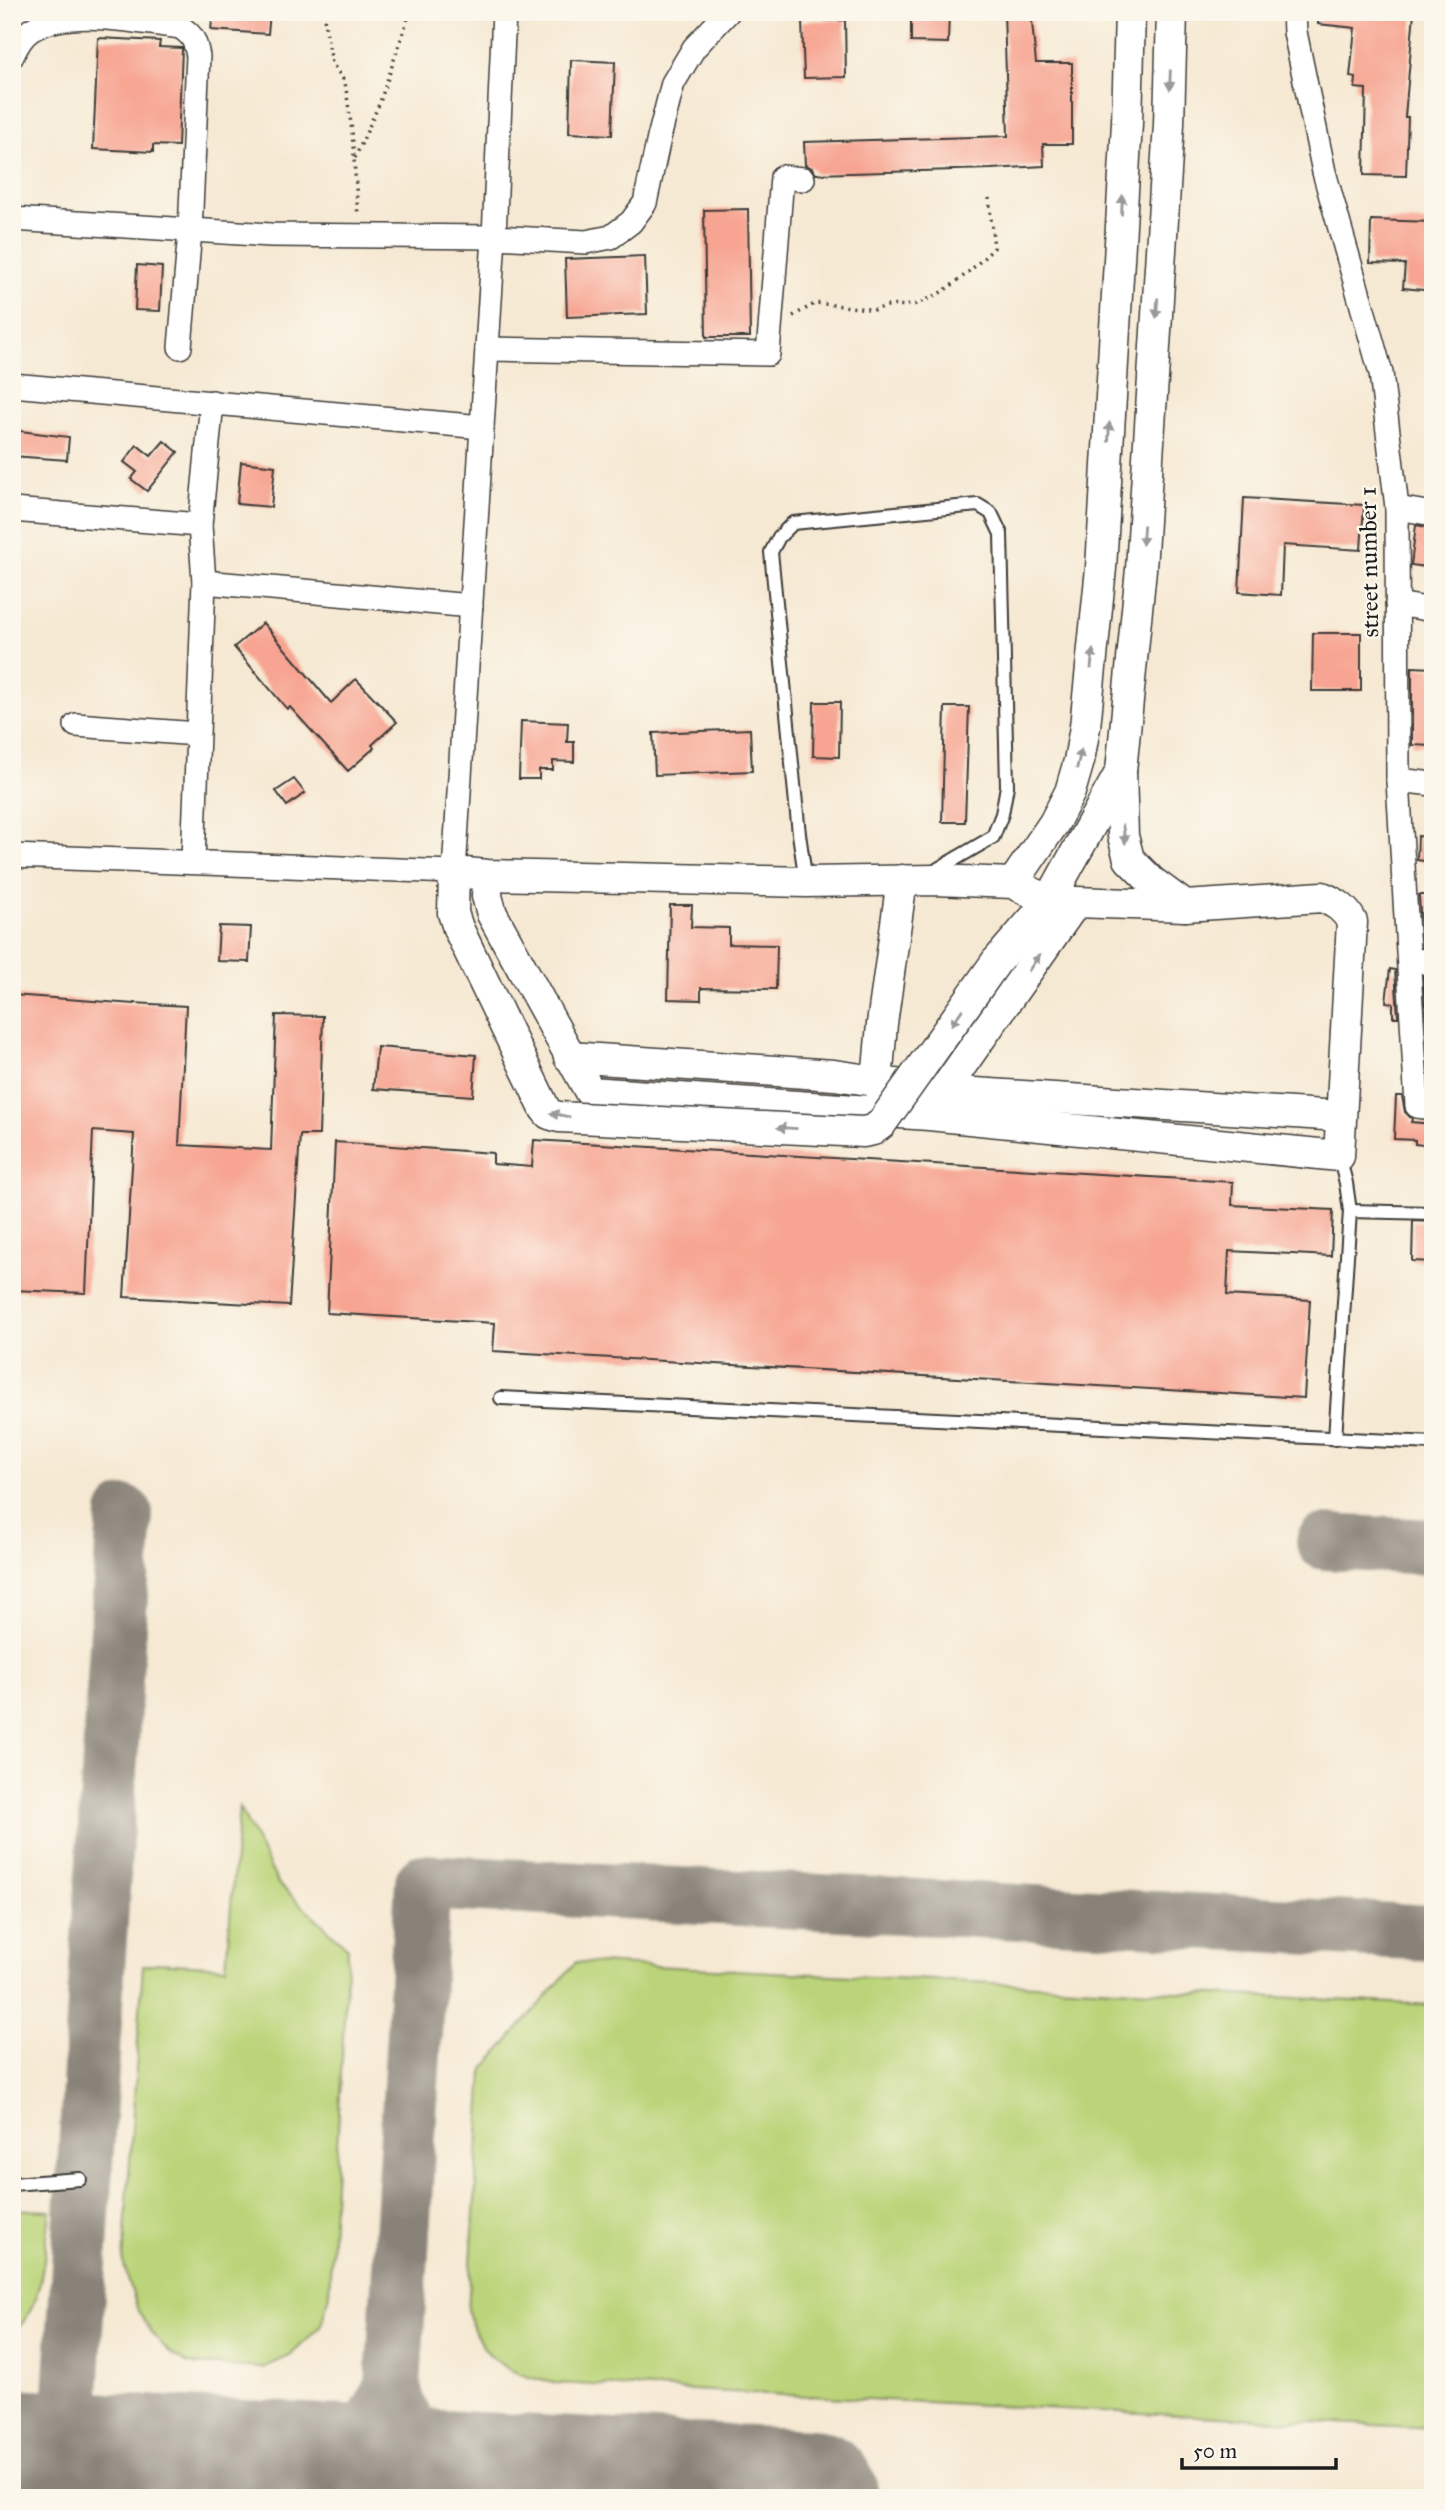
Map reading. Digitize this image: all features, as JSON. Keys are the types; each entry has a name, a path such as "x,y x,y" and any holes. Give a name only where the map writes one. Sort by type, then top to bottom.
{"street":[{"path":"504,12 494,237 453,913 545,1109 559,1117 863,1132 873,1130 881,1124 996,961 1063,902"},
{"path":"12,219 190,231 494,237 586,242 611,237 631,222 645,202 673,83 694,48 728,12"},
{"path":"1013,883 1054,823 1070,792 1085,727 1101,568 1127,122 1130,12"},
{"path":"1172,12 1169,124 1141,569 1121,771 1123,836 1129,859 1151,881 1185,906"},
{"name":"street number 1","path":"1294,12 1295,32 1324,172 1381,373 1397,508 1398,780 1417,1106 1433,1108"},
{"path":"12,56 16,46 29,31 46,23 73,18 180,27 195,41 198,56 190,231 180,347"},
{"path":"1127,122 1169,124"},
{"path":"487,349 768,354 782,177 803,179"},
{"path":"12,385 482,427"},
{"path":"193,861 204,582 200,525 212,402"},
{"path":"1397,508 1433,514"},
{"path":"12,510 200,525"},
{"path":"1101,568 1141,569"},
{"path":"204,582 471,606"},
{"path":"1398,604 1433,610"},
{"path":"76,725 197,734"},
{"path":"1085,727 1124,731"},
{"path":"902,880 882,1024 877,1082 882,1092 903,1104 917,1107 935,1103 944,1091 1063,902 1121,771"},
{"path":"1398,780 1433,784"},
{"path":"12,856 193,861 454,872 488,876 1013,883 1063,902 1185,906 1322,897 1348,912 1352,922 1339,1156 929,1115 590,1092 492,914 487,896 488,876"},
{"path":"1409,958 1433,964"},
{"path":"569,1056 834,1075 877,1082"},
{"path":"944,1091 1340,1116"}],"lane":[{"path":"806,882 771,552 779,537 793,523 978,505 991,513 1002,534 1007,786 1002,814 993,837 938,869 935,880"},
{"path":"1335,1439 1350,1211 1339,1156"},
{"path":"1350,1211 1433,1213"},
{"path":"501,1398 1433,1443"},
{"path":"12,2184 80,2179"}],"path":[{"path":"323,12 332,63 345,82 359,236"},
{"path":"354,160 380,102 410,12"},
{"path":"770,329 816,303 877,310 886,304 916,304 956,285 993,248 989,198"}],"green space":[{"path":"239,1807 278,1883 348,1948 329,2294 321,2326 290,2356 263,2368 188,2364 170,2353 151,2332 138,2311 123,2262 143,1966 157,1963 226,1967"},
{"path":"576,1962 1433,2005 1433,2428 554,2383 509,2369 488,2353 473,2328 468,2311 483,2070"},
{"path":"12,2209 50,2211 37,2294 23,2323 12,2334"}],"building":[{"path":"213,12 270,12 268,34 211,30"},
{"path":"911,12 949,12 948,43 911,42"},
{"path":"1004,12 1031,12 1036,63 1072,63 1072,144 1043,144 1044,166 816,174 812,168 805,165 804,142 1008,136"},
{"path":"1318,12 1414,12 1405,117 1408,117 1406,176 1364,175 1366,89 1355,88 1356,78 1350,77 1355,28 1318,24"},
{"path":"845,20 846,77 804,78 802,21"},
{"path":"98,38 160,41 159,47 182,48 178,146 153,145 153,152 93,149"},
{"path":"571,60 615,62 612,135 569,133"},
{"path":"748,209 750,337 706,337 704,210"},
{"path":"1371,220 1433,222 1433,291 1403,288 1405,264 1370,263"},
{"path":"645,256 647,314 567,317 565,259"},
{"path":"137,265 162,267 160,311 135,310"},
{"path":"12,430 69,437 67,460 12,456"},
{"path":"164,441 178,452 147,491 131,479 137,472 124,462 137,445 151,456"},
{"path":"241,462 275,466 271,507 237,504"},
{"path":"1244,498 1364,505 1361,550 1283,545 1281,595 1239,592"},
{"path":"1416,525 1433,528 1433,568 1411,565"},
{"path":"263,623 331,703 356,679 397,722 372,745 374,748 348,771 290,707 287,709 234,647"},
{"path":"1313,633 1361,633 1361,691 1312,691"},
{"path":"1412,667 1433,668 1433,746 1412,745"},
{"path":"814,702 840,702 839,757 813,756"},
{"path":"945,707 969,707 965,822 942,822"},
{"path":"521,721 568,723 567,742 574,742 574,762 553,761 553,770 539,770 539,779 519,779"},
{"path":"750,729 752,771 655,775 653,733"},
{"path":"294,779 305,793 287,806 276,791"},
{"path":"1418,836 1433,838 1433,862 1417,860"},
{"path":"1419,895 1433,895 1433,950 1422,947"},
{"path":"670,905 692,905 691,927 729,928 729,944 777,945 776,989 701,988 701,1000 668,999"},
{"path":"219,926 251,927 249,962 217,961"},
{"path":"1390,969 1395,970 1398,1017 1393,1017 1393,1003 1386,1002"},
{"path":"1423,976 1433,978 1433,1018 1426,1018"},
{"path":"12,995 186,1006 179,1145 271,1150 276,1015 323,1016 319,1135 300,1135 289,1306 124,1297 134,1134 93,1131 86,1293 12,1290"},
{"path":"377,1047 476,1055 473,1096 373,1089"},
{"path":"1396,1096 1402,1096 1405,1112 1412,1119 1411,1122 1433,1124 1432,1146 1415,1144 1415,1140 1394,1139"},
{"path":"534,1140 1233,1182 1232,1205 1333,1210 1331,1256 1229,1251 1227,1295 1310,1300 1304,1398 493,1351 495,1323 327,1313 335,1142 493,1153 493,1164 532,1167"},
{"path":"1413,1221 1433,1222 1433,1262 1412,1261"}],"taxiway":[{"path":"71,2498 67,2460 125,1514"},
{"path":"1324,1542 1433,1547"},
{"path":"481,2480 445,2468 423,2450 409,2430 393,2386 423,1882 1433,1933"},
{"path":"297,2472 332,2459 357,2442 376,2419 393,2386"}],"runway":[{"path":"12,2457 810,2498"}]}
